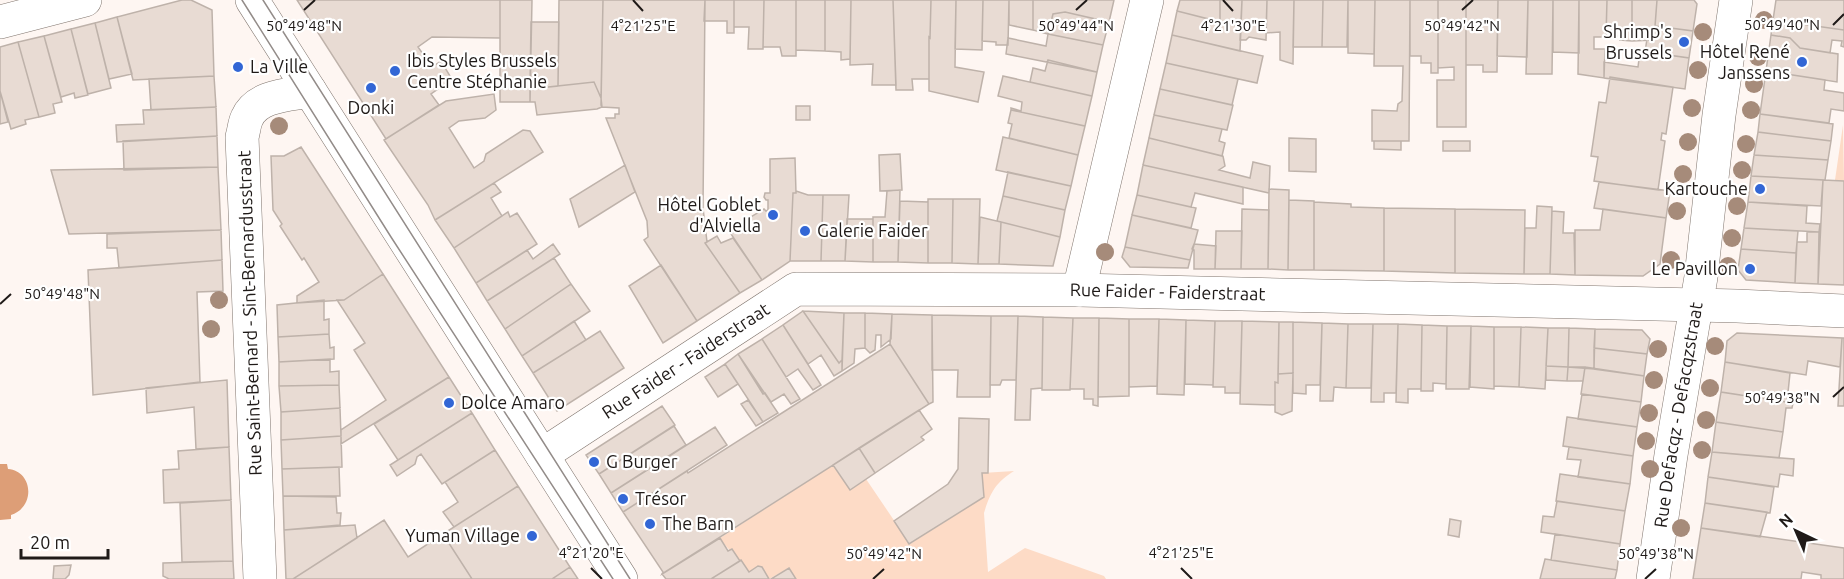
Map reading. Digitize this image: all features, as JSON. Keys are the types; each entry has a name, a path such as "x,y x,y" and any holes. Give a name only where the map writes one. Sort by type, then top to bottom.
{"street":[{"path":"0,22 85,0"},
{"path":"252,0 621,579"},
{"path":"1079,290 1147,0"},
{"name":"Rue Defacqz - Defacqzstraat","path":"1653,579 1671,455 1697,306 1719,115 1736,0"},
{"name":"Rue Saint-Bernard - Sint-Bernardusstraat","path":"261,579 242,137 247,118 260,104 278,96 310,92"},
{"name":"Rue Faider - Faiderstraat","path":"542,455 795,289 1079,290 1844,311"}],"shaded area":[{"path":"1843,125 1844,181 1835,180"},
{"path":"0,464 7,464 8,469 16,471 27,482 28,497 25,505 11,515 11,519 0,520"},
{"path":"833,465 866,479 910,544 984,497 982,473 1014,471 994,489 984,513 988,572 1025,548 1104,576 1106,579 796,579 789,568 769,579 762,567 758,566 749,572 720,538"}],"building":[{"path":"182,0 191,0 212,10 214,76 133,80 117,17"},
{"name":"Ibis Styles Brussels Centre Stéphanie","path":"297,0 500,0 500,38 432,37 418,47 432,67 441,61 450,76 446,79 448,82 431,94 439,105 386,139"},
{"path":"500,0 532,0 530,102 500,102"},
{"path":"559,0 603,0 601,98 594,82 558,86"},
{"path":"603,0 705,0 703,208 707,242 705,243 740,293 697,321 644,240 648,237 647,221 606,118 615,118 615,114 619,114 619,108 602,107 601,105"},
{"path":"705,0 734,0 734,33 727,33 727,21 704,21"},
{"path":"734,0 764,0 763,49 748,49 749,27 734,27"},
{"path":"764,0 796,0 796,56 782,56 780,47 763,47"},
{"path":"796,0 825,0 825,51 796,50"},
{"path":"825,0 851,0 850,59 841,60 841,52 825,51"},
{"path":"851,0 893,0 896,85 872,85 873,64 850,65"},
{"path":"893,0 931,0 929,79 912,79 913,90 896,90"},
{"path":"931,0 956,0 955,67 984,72 978,102 929,91"},
{"path":"956,0 983,0 982,50 955,49"},
{"path":"983,0 1009,0 1008,45 996,45 996,42 982,41"},
{"path":"1009,0 1033,0 1033,30 1009,25"},
{"path":"1033,0 1114,0 1109,22 1065,12 1053,14 1048,34 1033,30"},
{"path":"1180,0 1220,0 1220,22 1177,11"},
{"path":"1220,0 1242,0 1241,27 1220,22"},
{"path":"1242,0 1267,0 1266,40 1249,37 1246,40 1240,40"},
{"path":"1267,0 1294,0 1293,64 1280,60 1280,32 1266,33"},
{"path":"1294,0 1323,0 1322,47 1293,47"},
{"path":"1323,0 1348,0 1347,47 1322,47"},
{"path":"1348,0 1375,0 1374,54 1348,53"},
{"path":"1375,0 1410,0 1409,141 1372,141 1372,110 1397,111 1398,104 1402,101 1403,66 1374,66"},
{"path":"1410,0 1438,0 1438,73 1431,73 1431,63 1421,63 1421,56 1410,56"},
{"path":"1438,0 1466,0 1466,127 1437,127 1437,80 1454,80 1454,67 1438,68"},
{"path":"1466,0 1498,0 1497,72 1483,72 1483,65 1466,65"},
{"path":"1498,0 1528,0 1527,57 1497,56"},
{"path":"1528,0 1553,0 1552,74 1526,74"},
{"path":"1553,0 1579,0 1579,53 1553,52"},
{"path":"1579,0 1607,0 1606,37 1594,37 1594,49 1605,49 1604,78 1578,74"},
{"path":"1607,0 1632,0 1632,41 1620,40 1621,36 1606,36"},
{"path":"1632,0 1657,0 1654,40 1632,41"},
{"path":"1657,0 1694,0 1697,4 1693,31 1655,26"},
{"path":"1776,0 1844,0 1844,30 1773,20"},
{"path":"1177,11 1241,27 1240,51 1172,35"},
{"path":"1065,12 1109,22 1103,45 1048,34 1053,14"},
{"path":"117,17 132,74 109,79 95,23"},
{"path":"1773,20 1844,30 1844,47 1841,46 1842,41 1832,40 1830,53 1800,48 1790,38 1771,35"},
{"path":"531,22 559,22 558,86 530,89"},
{"path":"95,23 111,88 88,94 71,29"},
{"path":"1655,26 1693,31 1689,58 1645,52 1647,39 1654,40"},
{"path":"71,29 88,95 75,98 74,93 61,97 44,36"},
{"path":"1048,34 1103,45 1097,72 1006,54 1008,38 1046,46"},
{"path":"1172,35 1263,56 1257,83 1166,63"},
{"name":"Hôtel René Janssens","path":"1771,35 1790,38 1800,48 1838,54 1837,82 1766,71"},
{"path":"44,36 62,102 53,104 55,113 39,117 18,42"},
{"path":"18,42 39,117 25,120 26,124 11,129 0,91 0,47"},
{"path":"1640,51 1689,58 1685,89 1604,78 1604,62 1638,67"},
{"path":"1048,60 1097,72 1092,96 1030,82 1033,68 1045,71"},
{"path":"1166,63 1238,79 1232,105 1160,89"},
{"path":"1766,71 1825,80 1824,90 1844,93 1844,111 1831,109 1829,123 1760,114"},
{"path":"214,76 216,107 151,110 149,79"},
{"path":"1003,76 1092,96 1085,126 1011,110 1011,108 1021,111 1022,102 998,96"},
{"path":"1610,77 1673,87 1666,134 1662,133 1661,140 1665,141 1658,190 1594,181 1598,157 1591,156 1599,102 1606,103"},
{"path":"594,82 602,107 597,109 537,115 535,102 530,102 530,89"},
{"path":"1160,89 1233,105 1227,130 1154,115"},
{"path":"0,91 8,122 0,124"},
{"path":"494,94 496,110 485,118 459,121 449,128 474,168 484,161 486,154 523,130 530,131 543,152 435,220 428,205 384,140 446,101"},
{"path":"796,106 810,106 810,120 796,120"},
{"path":"216,107 217,136 117,142 116,125 144,124 143,110"},
{"path":"1011,110 1085,126 1078,155 1009,138 1012,124 1008,123"},
{"path":"1760,114 1833,124 1831,141 1758,132"},
{"path":"1154,115 1222,129 1219,141 1225,143 1222,156 1149,138"},
{"path":"1758,132 1831,141 1828,160 1754,155"},
{"path":"217,136 218,167 124,170 123,141"},
{"path":"1003,137 1078,155 1071,186 996,170"},
{"path":"1149,138 1223,156 1225,166 1219,170 1250,178 1253,162 1270,166 1269,193 1143,165"},
{"path":"1289,138 1316,139 1316,172 1289,171"},
{"path":"1374,141 1401,141 1401,150 1374,149"},
{"path":"1443,141 1470,141 1470,151 1443,151"},
{"path":"301,147 383,274 344,300 297,303 297,296 319,282 280,226 282,224 273,210 271,156 284,156"},
{"path":"900,154 902,190 880,191 879,155"},
{"path":"1754,155 1828,160 1825,180 1751,176"},
{"name":"Hôtel Goblet d'Alviella","path":"795,158 796,193 793,193 790,261 762,280 731,234 746,224 744,221 764,209 768,210 768,200 764,197 765,193 770,193 770,159"},
{"path":"625,165 635,192 579,227 570,199"},
{"path":"1143,165 1243,187 1243,204 1195,193 1191,207 1137,195"},
{"path":"218,167 221,230 69,234 51,170"},
{"path":"1008,172 1071,186 1065,210 1003,196"},
{"path":"1751,176 1823,180 1821,206 1748,202"},
{"path":"1823,180 1844,181 1844,285 1818,284"},
{"path":"1599,182 1670,191 1666,218 1594,208"},
{"path":"494,183 501,192 491,198 502,216 454,248 435,220"},
{"path":"1269,189 1289,190 1288,270 1268,269"},
{"path":"900,190 898,262 873,262 873,217 885,217 887,191"},
{"path":"796,191 808,195 823,195 821,261 790,261 793,193"},
{"path":"823,195 849,195 845,261 821,261"},
{"path":"1137,195 1196,208 1191,228 1132,215"},
{"path":"1003,196 1065,210 1060,237 997,221"},
{"path":"928,199 953,199 952,263 928,263"},
{"path":"953,199 980,199 978,264 952,263"},
{"path":"1289,200 1314,201 1314,270 1288,270"},
{"path":"900,201 928,202 928,263 898,262"},
{"path":"1314,202 1351,204 1351,207 1384,208 1384,271 1314,270"},
{"path":"1748,202 1807,206 1806,223 1820,224 1819,232 1744,228"},
{"path":"1537,206 1552,207 1550,274 1524,274 1525,228 1536,228"},
{"path":"1384,208 1455,209 1455,273 1384,271"},
{"path":"1242,209 1269,210 1268,269 1241,269"},
{"path":"1455,209 1525,210 1524,274 1455,273"},
{"path":"1603,209 1666,218 1660,264 1643,276 1575,275 1575,230 1600,230"},
{"path":"1552,211 1564,212 1563,233 1574,233 1575,275 1550,274"},
{"path":"508,212 510,217 517,213 537,244 476,283 454,248"},
{"path":"1132,215 1198,230 1190,260 1125,247"},
{"path":"980,217 1001,222 999,264 978,264"},
{"path":"847,219 873,219 873,262 845,261"},
{"path":"1001,222 1060,237 1053,266 999,264"},
{"path":"1744,228 1798,231 1796,253 1741,249"},
{"path":"221,230 222,260 119,268 117,248 107,248 107,234"},
{"path":"1216,231 1242,231 1241,269 1215,269"},
{"path":"1807,232 1819,232 1818,284 1795,283 1797,242 1807,242"},
{"path":"717,236 721,243 733,238 762,280 740,293 705,243"},
{"path":"553,244 560,254 487,301 476,283 527,250 533,259"},
{"path":"1194,244 1216,246 1215,269 1194,269 1194,250 1192,249"},
{"path":"1125,247 1190,260 1188,268 1130,267 1122,257"},
{"path":"1741,249 1796,253 1795,283 1746,280 1738,270"},
{"path":"554,258 571,284 505,329 487,301"},
{"path":"222,260 223,291 197,292 200,382 93,395 88,270"},
{"path":"661,265 697,321 663,343 629,286"},
{"path":"383,274 449,377 341,444 341,430 386,400 354,350 365,343 337,300 344,300"},
{"path":"571,284 590,311 522,356 505,329"},
{"path":"324,300 324,320 329,319 329,334 278,337 277,305"},
{"path":"803,311 844,313 842,360 839,363"},
{"path":"803,311 839,363 842,360 842,371 834,376 821,355 808,364 783,325"},
{"path":"844,313 865,313 865,348 855,349 854,363 842,371"},
{"path":"865,313 892,314 891,339 881,347 881,335 876,335 875,350 870,353 865,348"},
{"path":"892,314 932,315 933,402 929,404 890,344"},
{"path":"932,315 991,316 990,397 957,397 958,370 932,370"},
{"path":"991,316 1018,316 1016,380 1002,380 1000,385 990,385"},
{"path":"1018,316 1043,317 1042,388 1031,389 1030,420 1015,420"},
{"path":"1043,317 1073,318 1070,390 1042,390"},
{"path":"1073,318 1099,318 1098,406 1093,405 1093,399 1084,399 1084,389 1070,389"},
{"path":"1099,318 1129,319 1129,396 1098,397"},
{"path":"1129,319 1159,319 1157,386 1129,387"},
{"path":"1159,319 1186,320 1184,395 1157,394"},
{"path":"1186,320 1215,321 1213,385 1185,384"},
{"path":"574,321 586,340 533,373 522,356"},
{"path":"1215,321 1242,321 1240,393 1225,393 1225,387 1213,387"},
{"path":"1242,321 1279,322 1278,383 1275,382 1275,405 1240,404"},
{"path":"1279,322 1293,322 1293,373 1278,374"},
{"path":"1293,322 1322,323 1320,385 1306,385 1306,394 1293,393"},
{"path":"1322,323 1348,324 1346,388 1334,387 1333,401 1320,401"},
{"path":"1348,324 1373,324 1371,388 1346,388"},
{"path":"1373,324 1398,324 1396,393 1384,393 1384,402 1371,402"},
{"path":"1398,324 1422,325 1421,389 1408,389 1408,403 1396,402"},
{"path":"783,325 821,385 813,390 798,369 786,377 762,339"},
{"path":"1422,325 1447,326 1446,384 1433,383 1433,391 1421,391"},
{"path":"1447,326 1471,326 1469,389 1446,389"},
{"path":"1471,326 1494,327 1494,389 1470,387"},
{"path":"1494,327 1521,327 1519,387 1494,386"},
{"path":"1521,327 1548,328 1545,389 1519,387"},
{"path":"1548,328 1569,328 1568,367 1546,366"},
{"path":"1569,328 1595,329 1594,369 1568,367"},
{"path":"1595,329 1642,330 1650,339 1647,354 1594,348"},
{"path":"600,331 624,368 557,411 533,373"},
{"path":"1737,333 1842,338 1840,367 1808,361 1806,375 1725,362 1727,341"},
{"path":"329,334 330,348 334,347 334,359 279,362 278,337"},
{"path":"1842,338 1844,338 1844,406 1838,406"},
{"path":"762,339 800,399 791,404 784,394 771,402 765,393 763,394 738,354"},
{"path":"890,344 929,404 662,574 663,572 623,512"},
{"path":"1594,348 1647,354 1644,376 1594,369"},
{"path":"738,354 778,413 763,422 725,364"},
{"path":"330,359 330,372 339,371 339,385 279,386 279,362"},
{"path":"1725,362 1790,373 1787,402 1721,392"},
{"path":"725,364 738,384 718,397 705,377"},
{"path":"1546,366 1568,367 1567,381 1546,380"},
{"path":"1568,367 1585,367 1583,381 1567,381"},
{"path":"1585,367 1644,376 1641,402 1581,394"},
{"path":"1293,373 1292,411 1282,415 1275,412 1275,382 1278,383 1278,374"},
{"path":"449,377 472,413 398,460 374,424"},
{"path":"227,380 229,447 196,449 194,407 147,413 146,388"},
{"path":"339,385 340,408 281,412 279,386"},
{"path":"1721,392 1793,403 1792,408 1786,408 1783,432 1716,422"},
{"path":"1582,394 1641,402 1637,427 1578,419"},
{"path":"748,400 763,422 756,426 741,404"},
{"path":"662,406 675,425 599,474 586,455"},
{"path":"340,408 341,436 281,440 281,412"},
{"path":"919,410 932,429 921,437 924,440 875,473 859,448"},
{"path":"472,413 495,450 442,484 421,454 417,457 415,464 397,476 390,465"},
{"path":"1567,417 1637,427 1633,456 1563,446"},
{"path":"959,418 989,419 988,473 982,473 984,497 909,544 894,521 948,484 958,469"},
{"path":"1716,422 1783,432 1779,458 1712,452"},
{"path":"674,426 686,445 611,493 599,474"},
{"path":"715,427 727,445 623,512 611,493"},
{"path":"341,436 342,467 282,469 281,440"},
{"path":"229,447 231,500 164,503 163,470 179,469 178,451"},
{"path":"1569,447 1633,456 1630,484 1578,477 1581,460 1567,459"},
{"path":"859,448 875,473 850,490 833,465"},
{"path":"495,450 518,486 454,527 443,512 458,502 445,482"},
{"path":"1712,452 1794,459 1793,476 1780,474 1778,487 1708,477"},
{"path":"339,467 340,496 283,496 282,469"},
{"path":"1560,474 1630,484 1625,511 1556,501"},
{"path":"1708,477 1774,487 1770,513 1705,503"},
{"path":"518,486 570,567 552,579 472,579 443,534"},
{"path":"283,496 336,497 337,513 341,513 340,525 284,530"},
{"path":"231,500 233,561 182,562 180,503"},
{"path":"1557,501 1625,511 1620,544 1541,532 1543,516 1554,517"},
{"path":"1705,503 1767,512 1760,537 1701,528"},
{"path":"1450,519 1461,521 1459,537 1448,535"},
{"path":"384,520 408,557 443,534 472,579 293,579"},
{"path":"355,525 357,538 293,579 286,579 284,530"},
{"path":"1701,528 1844,548 1844,579 1821,579 1821,575 1802,572 1801,579 1693,579"},
{"path":"1555,534 1620,544 1617,570 1551,560"},
{"path":"720,538 728,551 732,549 740,561 711,579 666,579 662,574"},
{"path":"1545,559 1617,570 1615,579 1540,579"},
{"path":"741,560 749,572 758,566 762,567 769,579 711,579"},
{"path":"233,561 234,579 169,579 163,576 163,563"},
{"path":"71,565 69,575 65,579 53,579 54,566"},
{"path":"570,567 578,579 552,579"},
{"path":"789,568 796,579 771,579"}],"tram line":[{"path":"242,0 391,237 613,579"},
{"path":"263,0 630,579"}],"place":[{"name":"Shrimp's Brussels","path":"1684,42"},
{"name":"Hôtel René Janssens","path":"1802,62"},
{"name":"La Ville","path":"238,67"},
{"name":"Ibis Styles Brussels Centre Stéphanie","path":"395,71"},
{"name":"Donki","path":"371,88"},
{"name":"Kartouche","path":"1760,189"},
{"name":"Hôtel Goblet d'Alviella","path":"773,215"},
{"name":"Galerie Faider","path":"805,231"},
{"name":"Le Pavillon","path":"1750,269"},
{"name":"Dolce Amaro","path":"449,403"},
{"name":"G Burger","path":"594,462"},
{"name":"Trésor","path":"623,499"},
{"name":"The Barn","path":"650,524"},
{"name":"Yuman Village","path":"532,536"}]}
